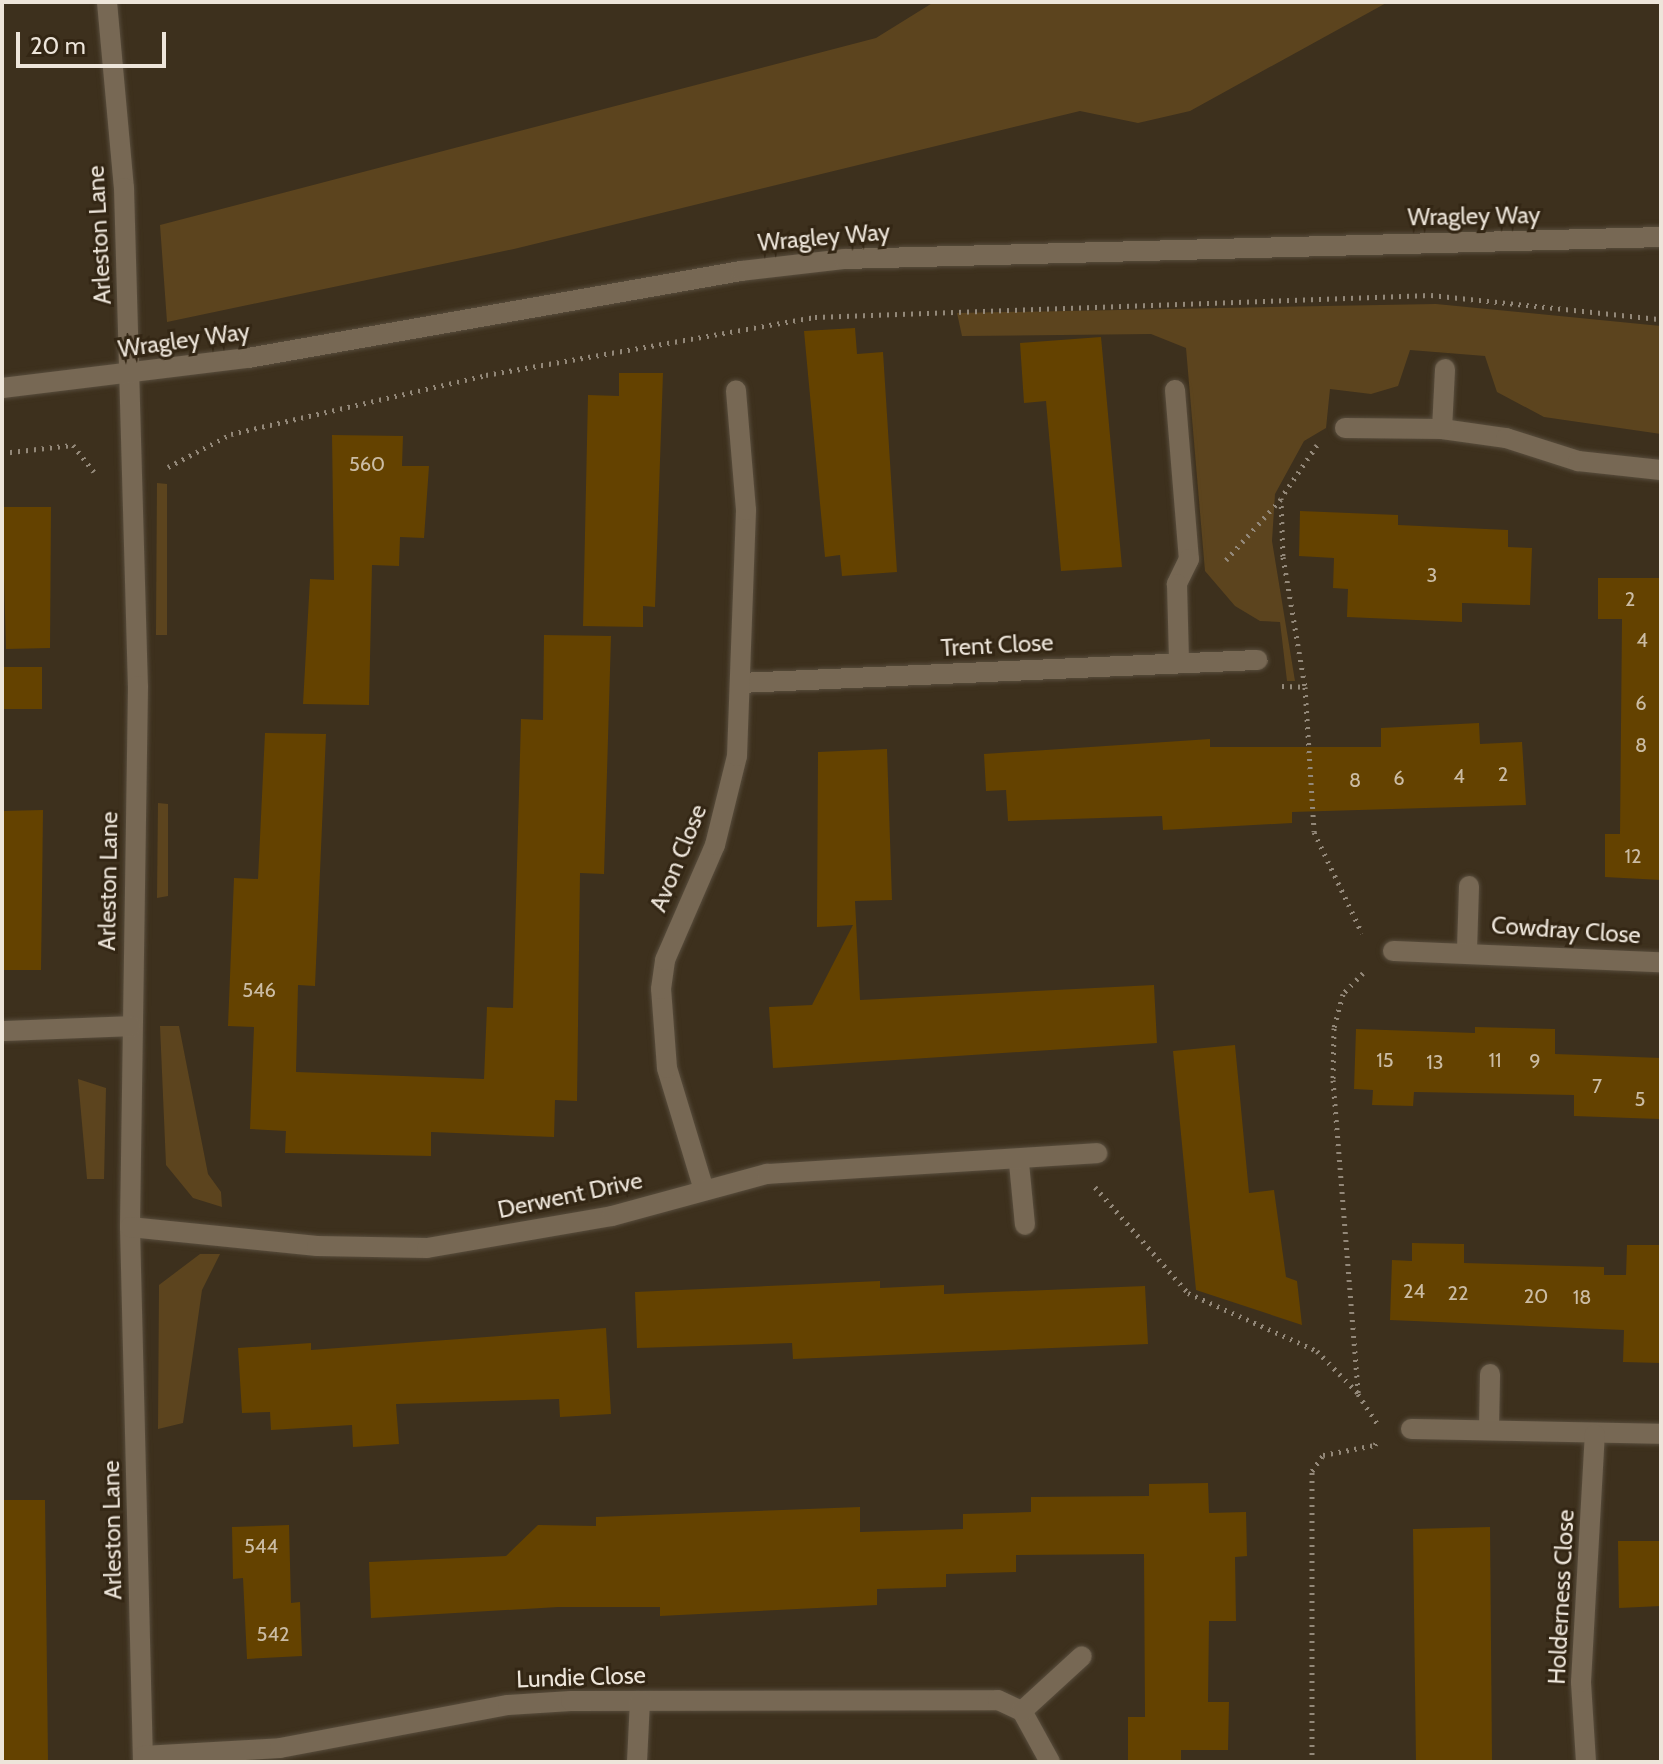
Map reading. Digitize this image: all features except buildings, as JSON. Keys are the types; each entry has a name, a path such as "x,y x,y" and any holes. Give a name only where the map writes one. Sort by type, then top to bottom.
{"street":[{"name":"Arleston Lane","path":"107,2 124,188 138,686 130,1227 143,1759"},
{"name":"Wragley Way","path":"2,388 131,374 844,259 1661,237"},
{"path":"1442,429 1445,369"},
{"name":"Avon Close","path":"704,1190 667,1068 661,989 665,960 729,800 740,683 741,537 746,510 736,390"},
{"path":"1175,390 1189,559 1177,584 1179,663"},
{"path":"1345,428 1442,429 1506,438 1578,461 1661,470"},
{"name":"Trent Close","path":"740,683 1257,660"},
{"name":"Cowdray Close","path":"1467,950 1469,886"},
{"name":"Cowdray Close","path":"1393,951 1467,950 1661,962"},
{"path":"2,1031 131,1026"},
{"name":"Derwent Drive","path":"130,1227 317,1246 427,1248 612,1216 704,1190 831,1167 1019,1163 1097,1153"},
{"path":"1019,1163 1025,1225"},
{"path":"1489,1428 1490,1374"},
{"path":"1411,1429 1489,1428 1661,1434"},
{"name":"Holderness Close","path":"1586,1762 1581,1682 1595,1434"},
{"path":"1050,1762 1022,1711 1082,1656"},
{"name":"Lundie Close","path":"143,1759 280,1748 508,1705 640,1701 998,1700 1022,1711"},
{"path":"637,1762 640,1701"}],"path":[{"path":"2,453 73,445 94,472 169,467 231,434 486,375 815,317 1431,295 1661,319"},
{"path":"1177,584 1212,575 1281,498 1308,451 1345,428"},
{"path":"1281,498 1283,557 1305,687 1314,832 1364,937"},
{"path":"1358,1394 1334,1028 1343,994 1362,978 1366,965"},
{"path":"1097,1153 1095,1191 1188,1293 1317,1351 1358,1394 1381,1430 1375,1445 1323,1455 1312,1471 1312,1762"}],"shaded area":[{"path":"934,2 1388,2 1190,111 1138,123 1080,111 514,249 167,322 160,225 876,38"},
{"path":"1436,304 1661,326 1661,434 1544,417 1497,392 1485,356 1410,350 1398,386 1371,394 1330,389 1326,428 1304,441 1275,494 1272,541 1295,681 1287,681 1280,622 1260,621 1235,606 1205,571 1186,348 1151,334 962,336 957,313"},
{"path":"157,483 167,484 167,635 156,635"},
{"path":"158,803 168,804 168,896 157,898"},
{"path":"160,1026 179,1026 208,1174 221,1192 222,1207 193,1198 166,1165"},
{"path":"78,1079 106,1088 104,1179 87,1179"},
{"path":"200,1254 220,1254 202,1290 183,1423 158,1429 159,1285"}]}
